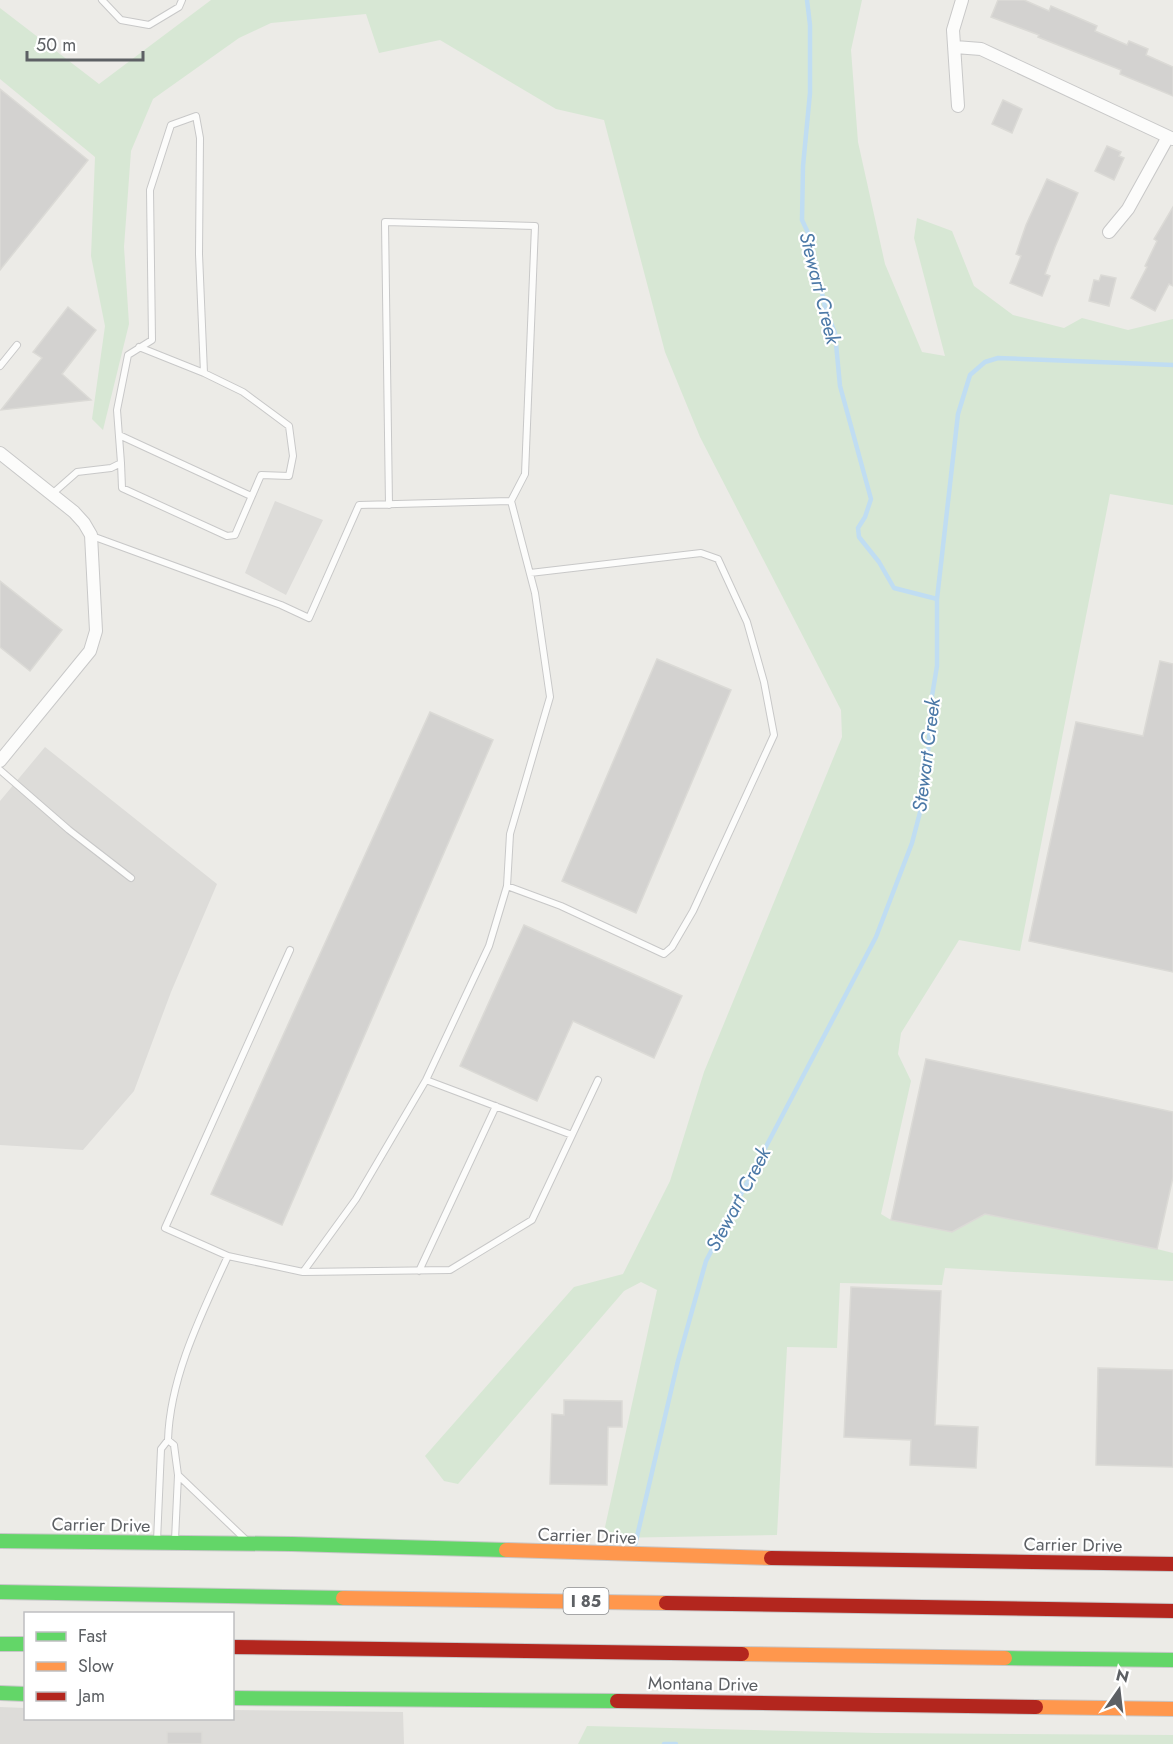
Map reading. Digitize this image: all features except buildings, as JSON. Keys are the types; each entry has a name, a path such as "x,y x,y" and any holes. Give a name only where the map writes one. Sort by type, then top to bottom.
{"main road":[{"name":"Carrier Drive","path":"0,1541 249,1544 791,1559 1173,1564"},
{"name":"I 85","path":"0,1592 1173,1611"},
{"path":"0,1644 24,1644"},
{"path":"234,1647 1173,1659"},
{"path":"0,1693 24,1694"},
{"name":"Montana Drive","path":"234,1698 564,1700 1173,1709"}],"street":[{"path":"958,106 953,30 962,0"},
{"path":"955,47 981,49 1170,138 1128,210 1109,232"},
{"path":"0,453 84,523 91,535 95,638 90,651 0,761"}],"lane":[{"path":"102,0 121,20 149,25 179,8 182,0"},
{"path":"139,347 204,373 243,392 289,426 293,456 289,476 261,475 235,535 226,536 122,488 117,410 128,355 139,347 152,340 150,190 171,125 195,116 200,138 199,254 204,373"},
{"path":"303,1272 356,1199 426,1080 489,946 507,886 510,834 550,697 536,593 511,501 525,474 536,226 385,222 389,505"},
{"path":"0,366 17,345"},
{"path":"119,435 251,496"},
{"path":"52,495 77,472 111,468 121,463"},
{"path":"91,535 281,605 309,618 359,505 511,501"},
{"path":"507,886 561,906 664,954 672,947 693,911 774,735 764,682 747,622 718,559 701,553 530,573"},
{"path":"0,770 69,830 131,878"},
{"path":"290,950 165,1228 228,1256 303,1272 450,1270 532,1220 598,1080"},
{"path":"426,1080 572,1135"},
{"path":"419,1271 496,1106"},
{"path":"157,1543 161,1449 168,1440 169,1410 194,1334 228,1256"},
{"path":"168,1440 174,1445 178,1475 174,1543"},
{"path":"178,1475 249,1544"}],"shaded area":[{"path":"275,501 323,520 286,595 245,573"},
{"path":"45,747 217,884 171,992 134,1091 83,1150 0,1145 0,801"},
{"path":"0,1707 24,1708 24,1720 234,1720 234,1710 403,1712 404,1744 0,1744"}],"green space":[{"path":"211,0 862,0 851,50 858,142 885,264 922,352 945,356 914,238 917,218 952,231 974,286 1013,315 1064,328 1082,318 1128,330 1173,319 1173,505 1110,494 1020,951 959,940 901,1033 898,1054 911,1081 881,1214 891,1220 952,1232 985,1214 1157,1249 1173,1253 1173,1281 945,1268 942,1285 840,1283 837,1348 787,1347 777,1535 611,1538 605,1527 657,1290 641,1282 624,1291 458,1484 444,1481 425,1456 574,1287 623,1274 670,1181 704,1072 842,737 841,710 700,437 665,352 604,120 556,109 440,40 379,53 366,14 271,23 239,38 153,99 131,151 124,247 129,324 103,430 92,419 105,326 91,256 95,157 0,79 0,8 99,84"},
{"path":"587,1726 876,1733 1173,1735 1173,1744 578,1744"}],"waterway":[{"name":"Stewart Creek","path":"807,0 810,25 810,93 803,166 802,220 810,237 825,307 835,333 840,386 871,499 865,517 858,528 859,537 879,562 894,588 937,599"},
{"name":"Stewart Creek","path":"635,1545 678,1361 706,1261 876,937 912,843 924,797 932,696 937,666 937,599 958,414 970,375 985,362 998,358 1173,365"},
{"path":"664,1744 676,1744"}],"traffic: fast":[{"path":"0,1541 292,1544 506,1550"},
{"path":"0,1592 343,1598"},
{"path":"0,1644 24,1644"},
{"path":"1005,1658 1173,1660"},
{"path":"0,1693 24,1694"},
{"path":"234,1698 617,1701"}],"traffic: slow":[{"path":"506,1550 771,1558"},
{"path":"343,1598 666,1603"},
{"path":"742,1654 1005,1658"},
{"path":"1036,1707 1173,1709"}],"traffic: jam":[{"path":"771,1558 1173,1564"},
{"path":"666,1603 1173,1611"},
{"path":"234,1647 742,1654"},
{"path":"617,1701 1036,1707"}]}
